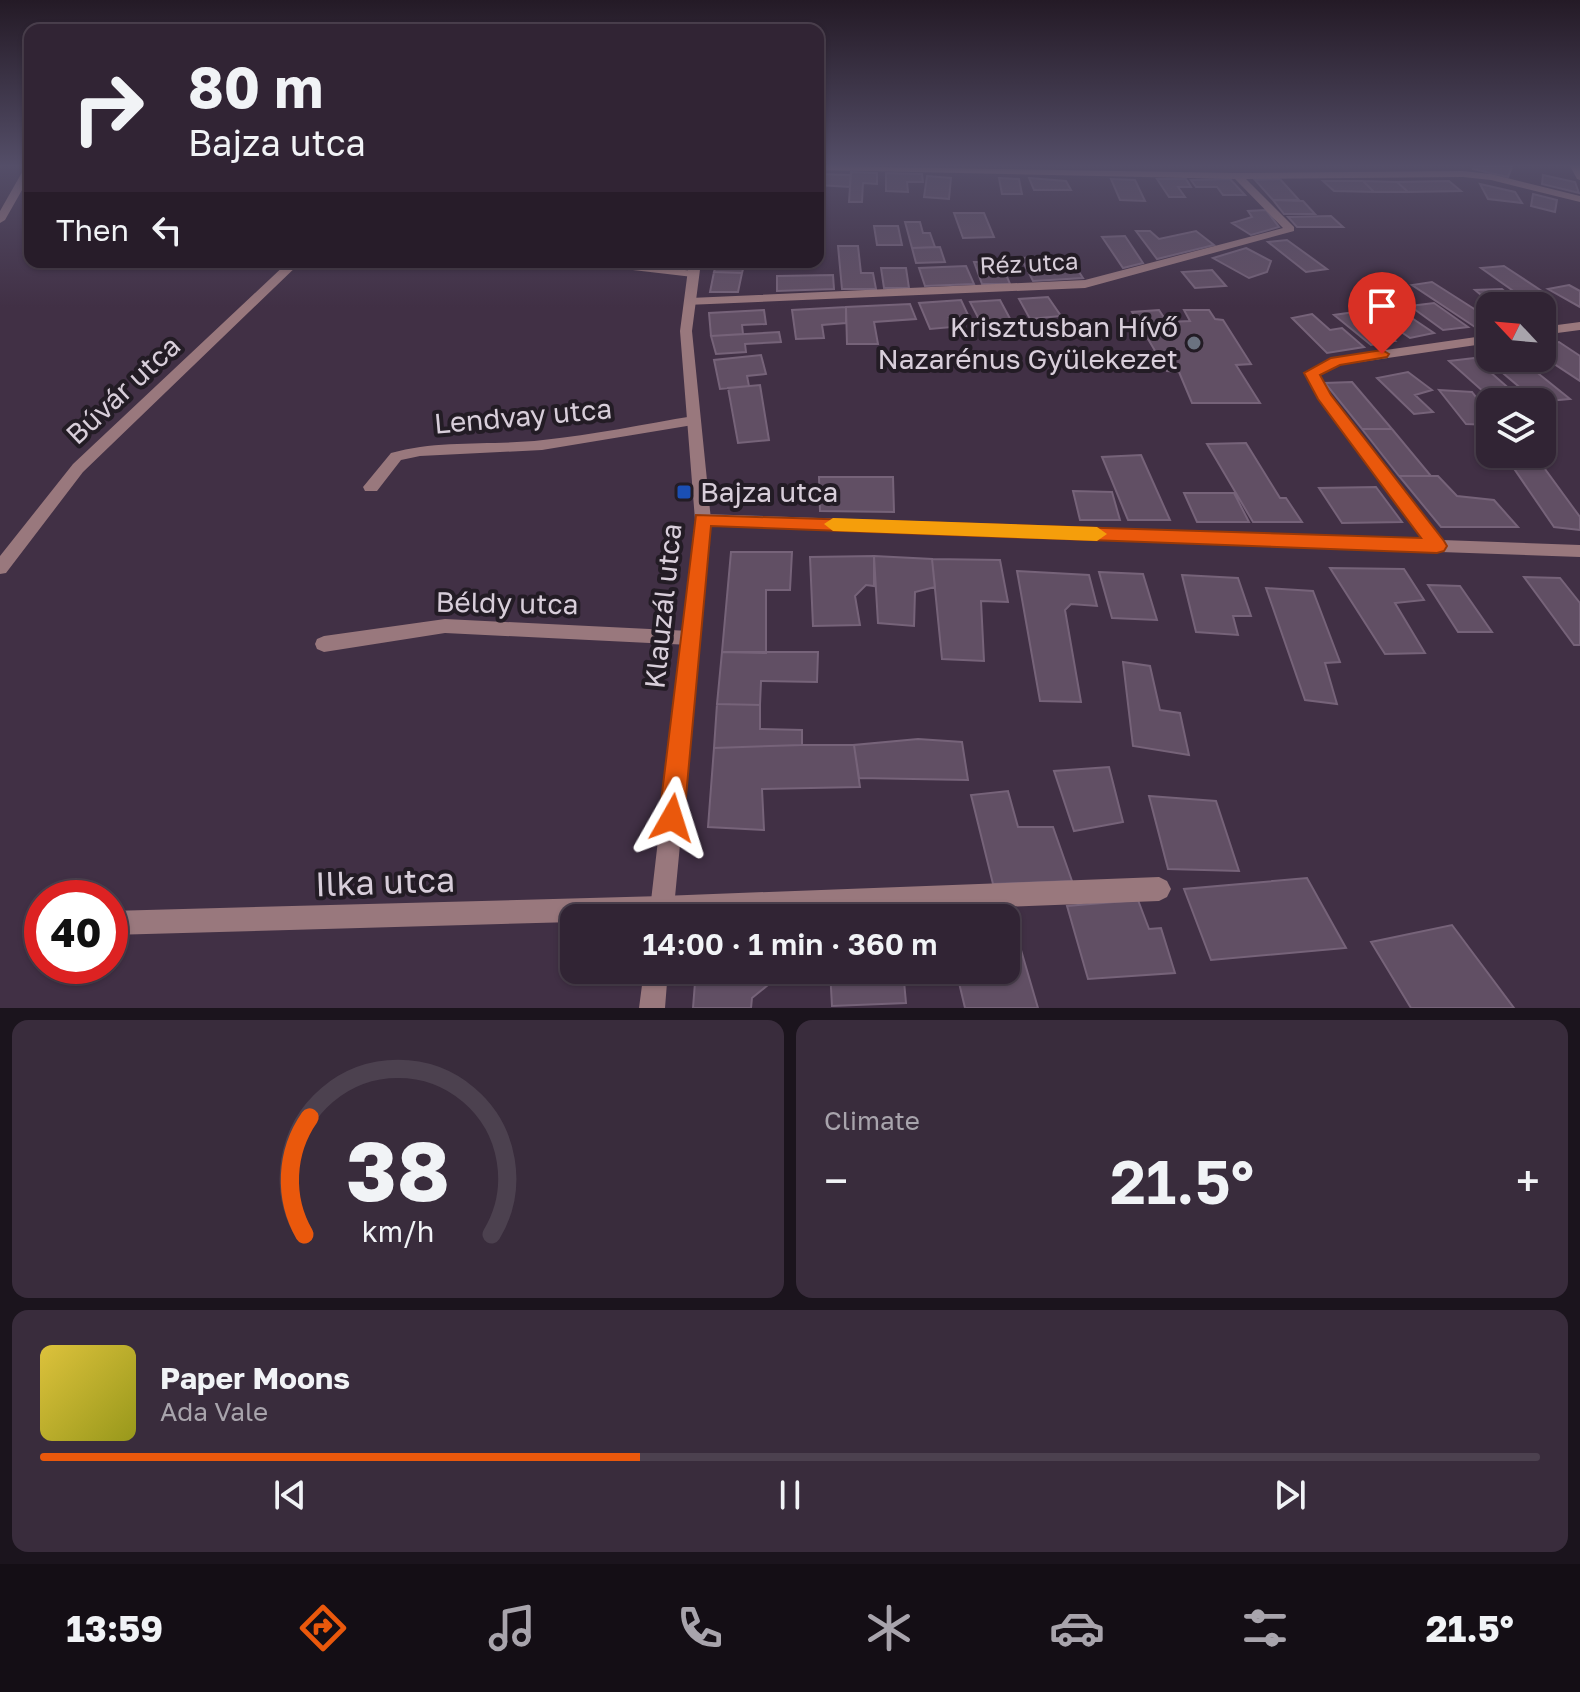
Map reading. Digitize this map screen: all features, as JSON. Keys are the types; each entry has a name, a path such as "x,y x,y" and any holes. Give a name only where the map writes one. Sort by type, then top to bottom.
{"street":[{"name":"Réz utca","path":"690,302 1085,284 1290,229 1274,213"},
{"name":"Búvár utca","path":"0,568 78,468 289,268"},
{"name":"Klauzál utca","path":"663,904 703,520 686,331 694,268"},
{"path":"1556,329 1580,326"},
{"path":"1437,546 1324,396 1311,373 1337,361 1476,341"},
{"name":"Lendvay utca","path":"371,487 396,456 420,451 542,445 694,421"},
{"path":"703,520 1580,551"},
{"name":"Béldy utca","path":"324,644 445,626 690,638"},
{"path":"848,904 1159,889"},
{"name":"Ilka utca","path":"128,923 560,915"},
{"path":"652,1008 655,984"}],"building":[{"path":"954,213 984,213 994,237 963,238"},
{"path":"1249,213 1268,213 1279,227 1251,235 1232,223 1252,217"},
{"path":"1331,216 1343,227 1297,227 1288,217"},
{"path":"905,222 920,222 923,233 930,233 935,247 912,248"},
{"path":"874,226 898,226 902,245 877,245"},
{"path":"1136,231 1150,231 1159,239 1196,231 1214,245 1157,259"},
{"path":"1125,236 1143,263 1123,268 1102,237"},
{"path":"1287,240 1327,269 1306,272 1268,242"},
{"path":"838,246 858,246 861,273 873,273 876,289 842,289"},
{"path":"940,247 945,262 916,263 912,248"},
{"path":"1246,248 1271,261 1267,272 1249,278 1213,258"},
{"path":"1046,257 1053,268 1075,266 1083,278 1033,281 1021,258"},
{"path":"974,262 1001,262 1010,284 982,284"},
{"path":"966,266 974,284 925,286 919,268"},
{"path":"1504,266 1543,292 1515,292 1481,268"},
{"path":"715,268 743,268 742,273 714,272"},
{"path":"881,268 906,268 909,288 884,288"},
{"path":"1212,270 1226,286 1195,288 1182,272"},
{"path":"714,272 742,273 738,292 710,292"},
{"path":"833,275 834,289 777,291 777,276"},
{"path":"1432,282 1476,310 1476,327 1475,327 1412,285"},
{"path":"1569,285 1580,291 1580,307 1556,292 1548,289"},
{"path":"1502,289 1506,292 1477,292 1475,290"},
{"path":"1048,297 1061,316 1030,319 1019,299"},
{"path":"961,300 969,317 949,318 953,327 930,329 919,303"},
{"path":"1000,300 1015,328 985,331 970,302"},
{"path":"1385,300 1434,333 1410,338 1362,305"},
{"path":"1434,303 1468,327 1443,330 1410,306"},
{"path":"910,304 916,319 874,322 878,344 847,344 846,307"},
{"path":"846,307 846,323 822,325 824,338 796,339 792,310"},
{"path":"764,310 766,324 742,325 743,334 711,336 709,313"},
{"name":"Krisztusban Hívő Nazarénus Gyülekezet","path":"1159,310 1167,322 1190,321 1184,310 1209,310 1215,319 1223,320 1251,364 1236,365 1260,403 1192,403 1179,372 1167,371 1132,312"},
{"path":"1354,312 1395,341 1371,345 1334,315"},
{"path":"1312,314 1330,330 1342,328 1364,347 1327,353 1292,318"},
{"path":"779,332 781,342 745,344 746,352 716,354 711,336"},
{"path":"1556,343 1580,356 1580,381 1556,365"},
{"path":"761,355 766,374 747,376 749,386 720,389 714,360"},
{"path":"1474,358 1476,372 1490,372 1509,388 1479,388 1449,361"},
{"path":"1408,372 1432,390 1415,395 1433,412 1414,414 1377,378"},
{"path":"1502,372 1536,372 1570,399 1556,400 1556,388 1520,388"},
{"path":"1352,382 1392,429 1362,429 1325,383"},
{"path":"760,385 769,440 738,443 728,388"},
{"path":"1439,390 1472,392 1476,397 1476,424 1466,424"},
{"path":"1362,429 1392,429 1431,476 1399,476"},
{"path":"1246,443 1280,498 1286,498 1302,522 1253,522 1207,444"},
{"path":"1141,455 1170,520 1128,520 1102,457"},
{"path":"1514,468 1544,468 1580,517 1580,530 1554,527"},
{"path":"1399,476 1438,476 1457,496 1494,500 1518,527 1441,527"},
{"path":"819,477 893,477 894,512 820,511"},
{"path":"1376,487 1402,522 1342,523 1319,488"},
{"path":"1073,491 1112,492 1120,520 1080,520"},
{"path":"1184,493 1234,493 1249,522 1197,522"},
{"path":"731,552 792,552 790,590 766,590 766,653 722,652"},
{"path":"874,556 874,586 866,585 855,596 860,625 813,626 810,557"},
{"path":"874,556 932,559 935,587 915,592 914,626 878,623"},
{"path":"932,559 1000,560 1008,602 981,601 984,661 942,659"},
{"path":"1330,568 1404,569 1424,600 1395,603 1425,653 1385,654"},
{"path":"1017,571 1089,575 1097,606 1071,604 1065,610 1081,702 1040,701"},
{"path":"1099,572 1143,574 1157,620 1112,618"},
{"path":"1182,575 1238,578 1251,616 1233,616 1238,635 1196,632"},
{"path":"1524,577 1560,578 1580,603 1580,645 1574,645"},
{"path":"1428,585 1460,586 1492,632 1458,632"},
{"path":"1266,588 1313,591 1340,662 1325,663 1337,704 1305,700"},
{"path":"722,652 818,652 817,682 761,681 760,705 717,704"},
{"path":"1123,662 1150,666 1160,710 1180,713 1189,755 1133,746"},
{"path":"717,704 760,705 760,729 802,730 802,745 714,748"},
{"path":"918,739 962,742 968,780 859,778 854,745"},
{"path":"854,745 860,787 762,789 764,830 708,827 714,748"},
{"path":"1109,767 1123,822 1074,831 1054,771"},
{"path":"1008,791 1018,827 1053,827 1072,881 993,884 971,795"},
{"path":"1149,796 1216,801 1239,871 1168,869"},
{"path":"1307,878 1346,948 1211,960 1184,889"},
{"path":"1138,900 1149,929 1161,928 1175,973 1088,979 1067,906"},
{"path":"1452,925 1514,1008 1411,1008 1371,942"},
{"path":"1020,947 1038,1008 965,1008 959,984 1020,984"},
{"path":"695,984 829,984 768,985 752,998 751,1008 693,1008"},
{"path":"831,984 904,984 906,1003 832,1006"}],"slow traffic":[{"path":"833,524 1097,534"}],"place":[{"name":"Krisztusban Hívő Nazarénus Gyülekezet","path":"1194,343"},
{"name":"Bajza utca","path":"684,492"}],"route":[{"path":"672,818 703,520 1437,546 1324,396 1311,373 1337,361 1382,354"}]}
